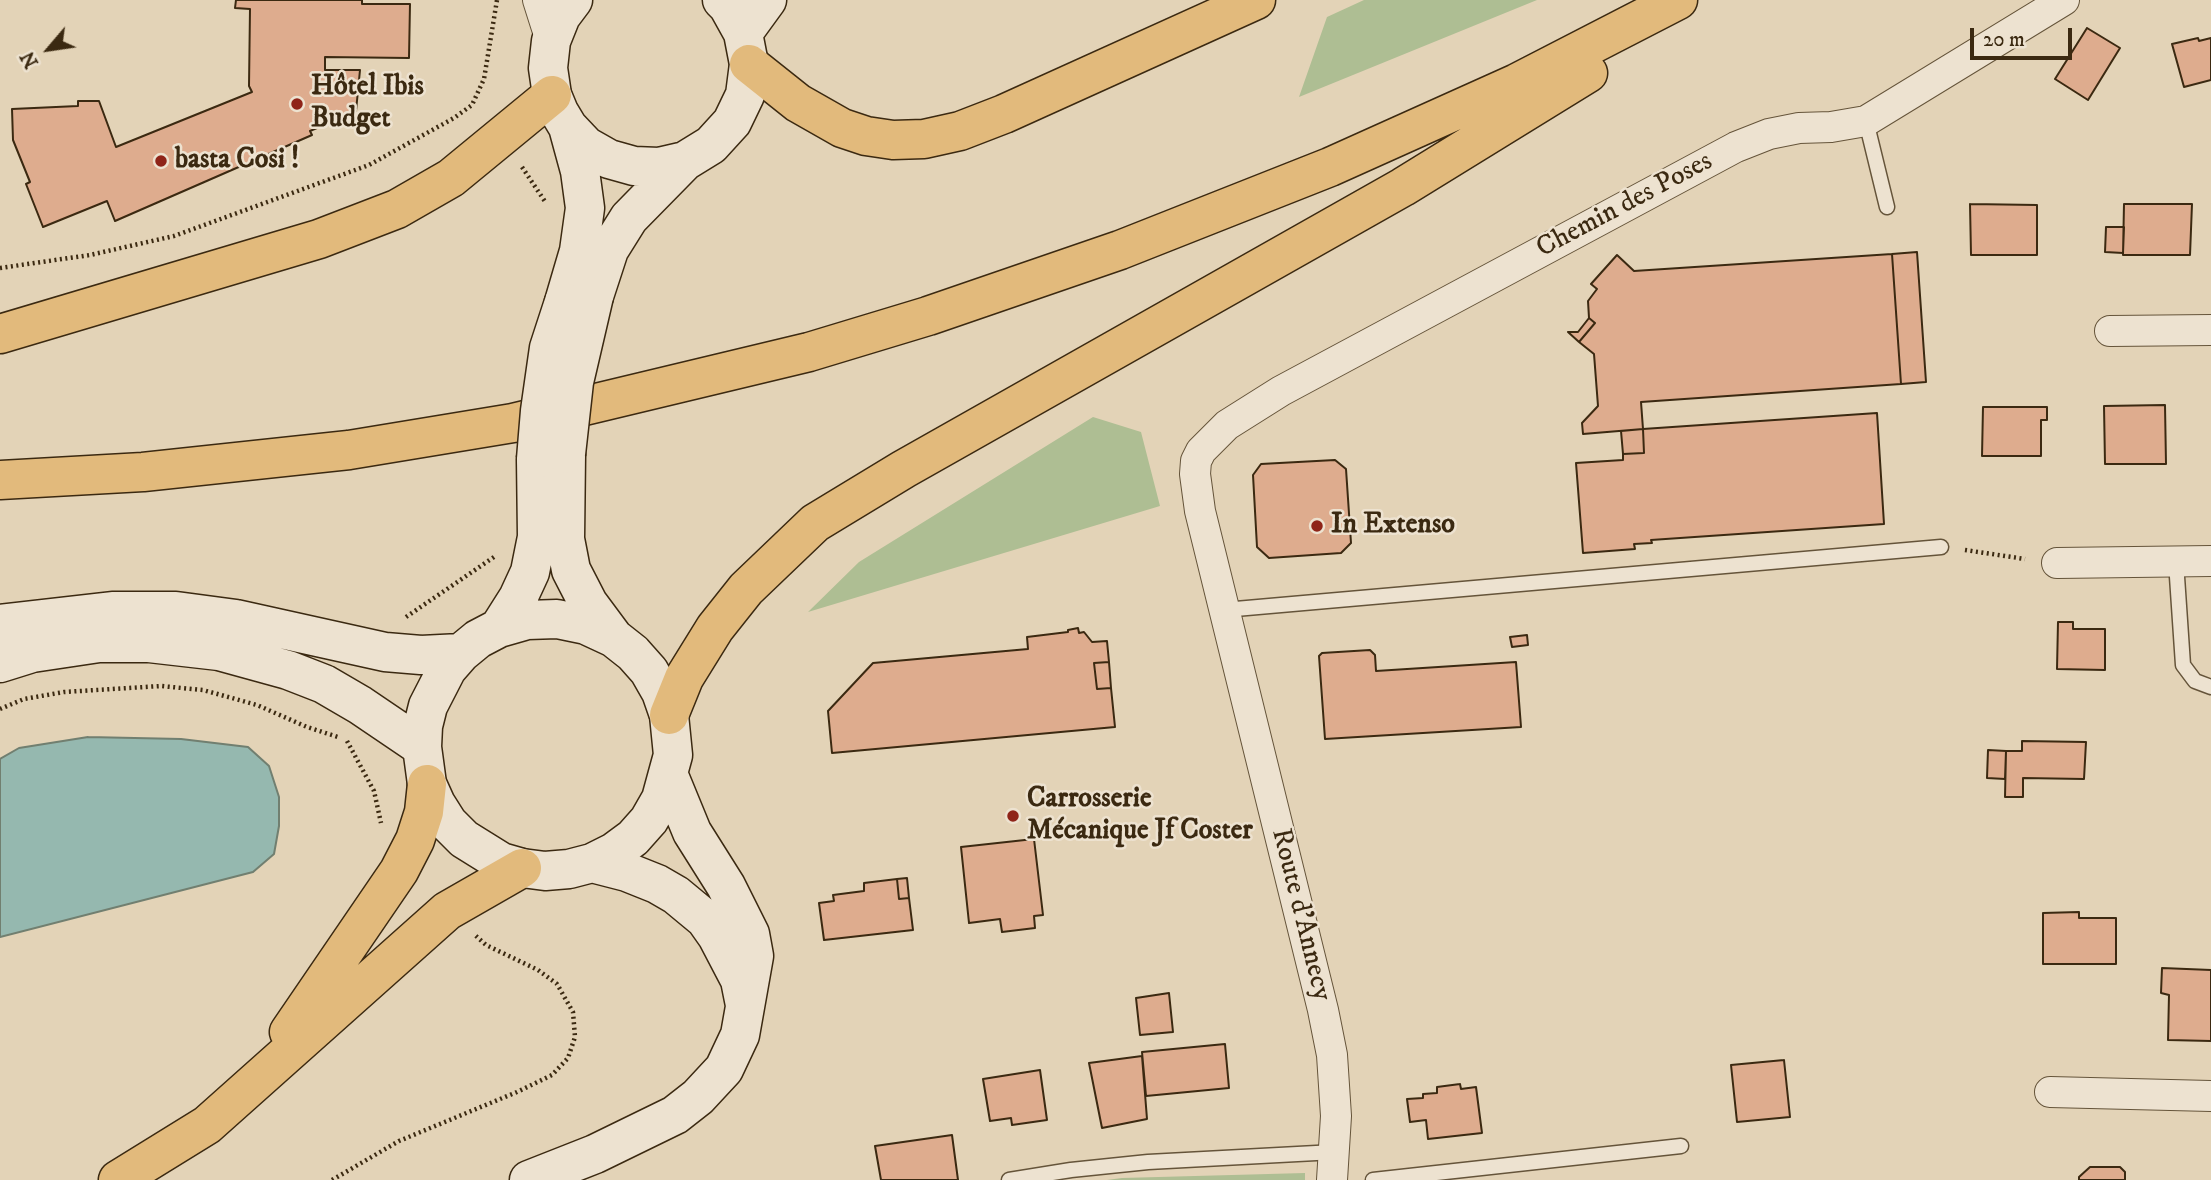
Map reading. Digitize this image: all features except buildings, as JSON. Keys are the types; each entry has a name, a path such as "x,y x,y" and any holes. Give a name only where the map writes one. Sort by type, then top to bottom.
{"highway":[{"path":"746,48 798,103 842,128 866,136 893,140 924,139 960,131 1004,114 1256,0"},
{"path":"0,480 143,472 349,450 513,423 809,352 928,316 1120,250 1330,167 1517,83 1678,0"},
{"path":"669,715 684,678 715,628 746,589 815,523 904,469 1403,187 1704,0"},
{"path":"0,334 319,239 397,209 451,178 501,137 560,111"},
{"path":"254,1083 399,871 424,812 424,766"},
{"path":"118,1180 207,1125 446,911 522,868"}],"main road":[{"path":"573,0 561,16 551,41 548,68 580,171 585,208 579,251 579,300"},
{"path":"722,0 728,6 746,48"},
{"path":"614,638 588,603 571,570 551,456 540,411 550,348 629,218 685,161 711,145 732,122 745,94 746,48 766,0"},
{"path":"560,111 586,146 609,159 634,166 659,166 685,161"},
{"path":"499,628 530,572 551,456"},
{"path":"0,624 112,611 176,611 236,619 385,652 421,655 461,653"},
{"path":"557,619 586,625 614,638 633,653 649,671 661,692 669,715 673,755 669,776 661,799 649,820 633,838 614,852 592,863 569,869 545,871 522,868 481,852 448,823 436,804 424,766 423,726 436,686 447,668 478,639 499,628 527,620 557,619"},
{"path":"0,663 32,653 99,643 149,643 219,652 288,670 324,684 360,705 424,766"},
{"path":"529,1180 675,1115 698,1097 723,1069 740,1035 754,956 750,934 726,886 692,832 669,776"},
{"path":"592,863 627,872 657,884 691,905 705,919 732,961 740,980 745,1005"}],"street":[{"path":"538,0 551,41"},
{"name":"Chemin des Poses","path":"1201,451 1227,425 1281,391 1736,147 1769,134 1789,130 1866,121 2064,0"},
{"path":"2110,331 2211,330"},
{"name":"Route d'Annecy","path":"1201,451 1196,461 1196,491 1323,1010 1336,1090 1334,1166"},
{"path":"2057,563 2211,561"},
{"path":"2050,1092 2211,1096"}],"lane":[{"path":"1866,121 1887,207"},
{"path":"1224,610 1941,547"},
{"path":"2176,562 2183,666 2194,681 2211,687"},
{"path":"1373,1180 1681,1146"},
{"path":"1009,1180 1148,1162 1334,1166"}],"path":[{"path":"0,268 90,256 174,236 369,165 454,118 475,100 484,79 497,0"},
{"path":"475,100 548,206"},
{"path":"1941,547 2057,563"},
{"path":"0,709 24,699 64,692 161,686 203,690 257,705 307,727 345,739"}],"green space":[{"path":"1364,0 1537,0 1299,97 1327,17"},
{"path":"1093,417 1141,432 1160,506 808,612 859,562"},
{"path":"1305,1173 1305,1180 1107,1180 1122,1178"}],"water":[{"path":"88,737 181,739 248,747 269,766 279,797 279,826 274,854 253,872 0,937 0,759 19,748"}],"place":[{"name":"Hôtel Ibis Budget","path":"297,104"},
{"name":"basta Cosi !","path":"161,161"},
{"name":"In Extenso","path":"1317,526"},
{"name":"Carrosserie Mécanique Jf Coster","path":"1013,816"}]}
